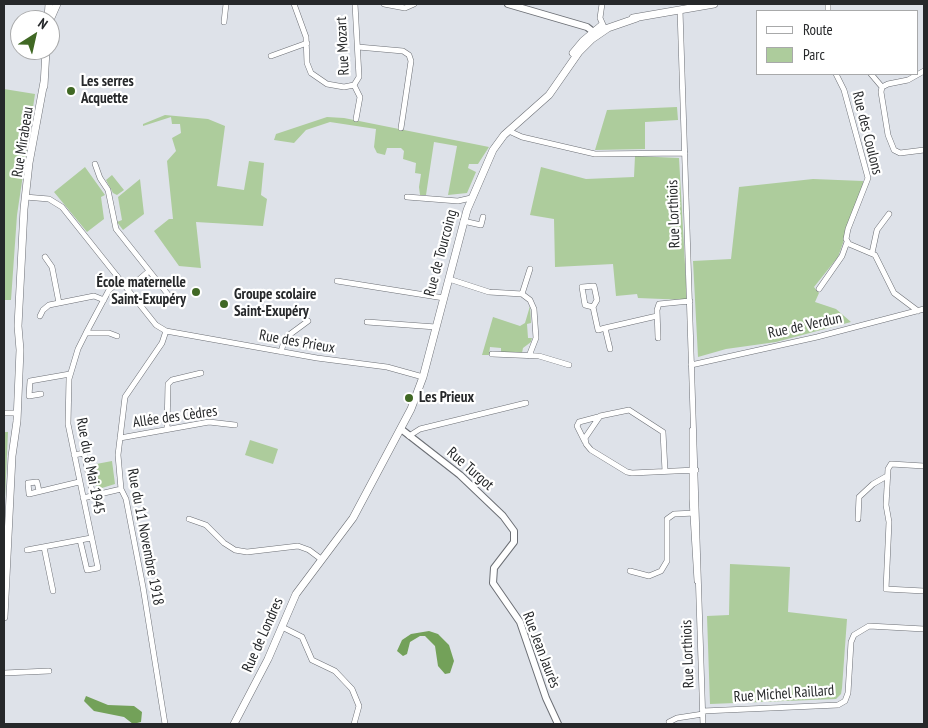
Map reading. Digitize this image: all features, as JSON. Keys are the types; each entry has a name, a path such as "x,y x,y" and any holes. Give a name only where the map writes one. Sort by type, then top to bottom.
{"main road":[{"name":"Rue de Tourcoing","path":"400,429 423,377 471,198 493,150 509,131 554,89 582,48 595,33 604,27 619,20 714,4"},
{"name":"Rue Mirabeau","path":"4,617 12,456 20,350 18,326 29,163 44,82 45,60"},
{"name":"Rue de Londres","path":"234,724 266,664 300,586 352,518 400,429"}],"street":[{"path":"224,22 226,4"},
{"name":"Rue Mozart","path":"294,4 307,43 307,64 315,77 333,85 354,85 358,81 360,72 355,4"},
{"path":"384,4 405,8 414,4"},
{"path":"508,4 595,33"},
{"path":"602,4 600,18 604,27"},
{"name":"Rue Lorthiois","path":"680,10 693,417 694,566 699,593 703,724"},
{"path":"271,56 307,43"},
{"path":"358,47 403,51 409,55 410,61 401,128"},
{"path":"882,87 914,78 924,72"},
{"name":"Rue des Coulons","path":"819,289 842,256 847,242 848,229 868,178 844,90 836,75"},
{"path":"872,75 882,87 881,92 892,148 900,153 924,150"},
{"path":"354,85 360,97 356,119"},
{"path":"509,131 522,137 595,154 685,153"},
{"path":"95,164 100,178 108,190 113,219 118,231 170,298"},
{"path":"27,197 51,200 62,207 156,325 166,331"},
{"path":"408,197 440,198 458,201 471,198"},
{"path":"872,253 877,230 889,214"},
{"path":"464,221 481,225 484,217"},
{"path":"847,242 872,253 880,262 894,293 921,310"},
{"path":"45,257 52,267 59,303"},
{"path":"522,294 530,269"},
{"path":"128,289 149,271"},
{"path":"449,279 489,292 522,294 530,300 534,309 536,338 530,356"},
{"name":"Rue du 8 Mai 1945","path":"80,540 87,570 98,568 79,482 67,414 70,374 86,333 111,288 121,280"},
{"path":"337,281 444,298"},
{"path":"593,307 584,305 581,288 585,285 594,286 598,300 593,307 598,330 655,316"},
{"path":"40,316 45,307 59,303 94,296 104,300"},
{"path":"658,338 655,316 657,308 661,303 690,301"},
{"name":"Rue de Verdun","path":"691,364 826,334 921,310"},
{"path":"281,352 285,338 308,321"},
{"path":"366,322 436,327"},
{"path":"605,328 610,349"},
{"name":"Rue des Prieux","path":"166,331 281,352 387,367 423,377"},
{"name":"Rue du 11 Novembre 1918","path":"165,724 126,499 121,489 118,461 124,404 128,392 162,343 166,331"},
{"path":"86,333 109,333 118,336"},
{"path":"492,354 539,356 569,365"},
{"path":"167,429 168,384 172,380 201,373"},
{"path":"41,394 29,396 30,382 70,374"},
{"path":"409,436 420,429 526,403"},
{"path":"666,471 664,436 661,430 629,410 579,422 577,426 591,450 627,472 666,471 693,470"},
{"path":"4,413 15,413"},
{"path":"586,444 586,438 598,417"},
{"name":"Allée des Cèdres","path":"120,438 209,422 235,425"},
{"name":"Rue Turgot","path":"400,429 460,476 502,516 516,535"},
{"path":"74,455 84,453 93,496"},
{"path":"924,466 892,464 888,467 886,505 889,522 886,589 924,591"},
{"path":"858,519 861,495 873,484 887,476"},
{"path":"39,491 79,482"},
{"path":"83,498 121,489"},
{"path":"630,571 649,576 661,571 667,561 667,519 674,514 695,513"},
{"path":"189,519 206,525 224,543 235,550 247,552 298,546 309,550 321,559"},
{"name":"Rue Jean Jaurès","path":"516,535 514,542 494,568 493,583 520,622 546,698 558,724"},
{"path":"26,550 91,538"},
{"path":"44,547 53,591"},
{"name":"Rue Michel Raillard","path":"703,712 840,704 848,693 851,642 854,635 868,626 924,629"},
{"path":"282,627 302,637 312,660 335,671 352,689 359,706 354,724"},
{"path":"4,673 49,671"},
{"path":"668,722 703,712"}],"green space":[{"path":"4,89 35,94 17,215 11,300 4,300"},
{"path":"677,107 678,120 645,122 645,149 595,150 607,110"},
{"path":"165,115 208,119 225,126 217,186 244,190 249,161 264,163 261,195 267,199 263,226 196,222 201,268 179,266 154,231 169,219 173,219 167,161 176,151 172,138 181,133 180,124 172,124 171,117 143,126 143,124"},
{"path":"327,117 344,118 489,147 478,164 469,164 468,168 476,172 467,193 448,195 457,146 434,142 426,195 420,195 421,174 415,173 416,163 403,159 404,151 401,148 387,148 385,155 377,153 374,147 376,129 330,122 306,130 294,143 274,140 276,134"},
{"path":"635,156 679,158 687,300 638,298 637,294 616,296 613,264 555,267 554,219 530,215 541,167 586,179 634,177"},
{"path":"85,167 105,195 101,197 104,219 87,232 54,192"},
{"path":"112,175 124,190 117,195 113,193 106,180"},
{"path":"140,179 144,214 123,230 117,222 122,220 118,197"},
{"path":"813,179 863,181 863,187 838,257 814,287 819,293 815,302 836,309 851,322 776,342 726,349 698,357 693,261 731,259 739,187"},
{"path":"530,306 531,323 527,324 528,338 532,338 531,342 523,348 522,353 501,353 501,348 490,347 489,355 482,355 493,317 520,326 525,323"},
{"path":"4,432 8,432 4,520"},
{"path":"250,440 278,449 273,464 245,455"},
{"path":"112,461 115,484 102,488 96,486 91,465"},
{"path":"730,564 790,567 788,612 847,619 842,688 841,694 836,699 710,704 707,616 729,615"}],"shaded area":[{"path":"429,631 438,634 449,645 454,661 450,673 445,674 438,666 435,646 425,636 420,636 410,642 407,654 403,656 397,651 402,640 411,634"},
{"path":"86,696 108,705 134,706 142,712 141,722 133,724 124,717 94,711 84,701"}],"place":[{"name":"Les serres Acquette","path":"71,91"},
{"name":"École maternelle Saint-Exupéry","path":"196,292"},
{"name":"Groupe scolaire Saint-Exupéry","path":"224,304"},
{"name":"Les Prieux","path":"409,398"}]}
